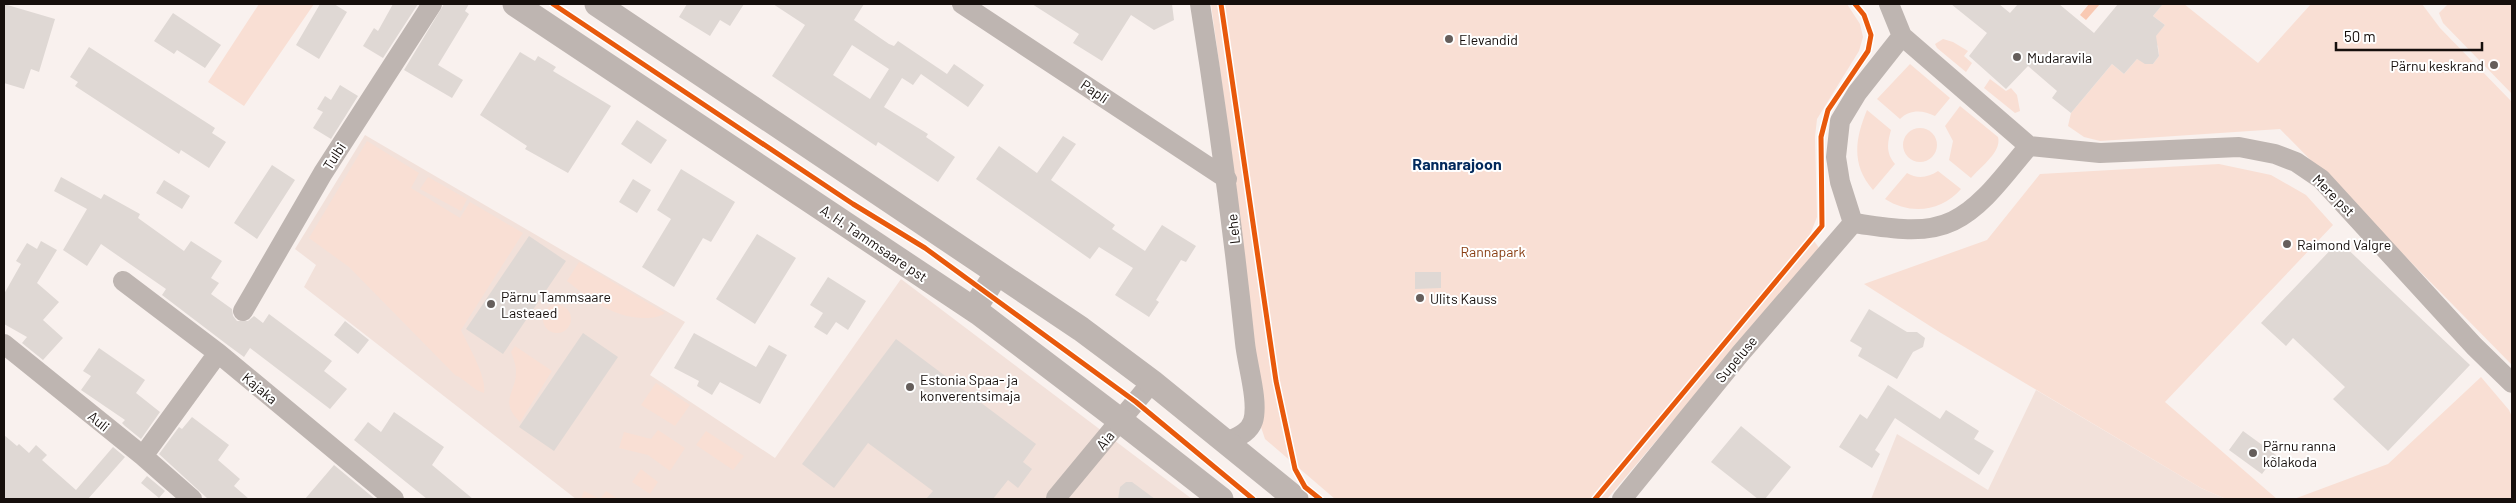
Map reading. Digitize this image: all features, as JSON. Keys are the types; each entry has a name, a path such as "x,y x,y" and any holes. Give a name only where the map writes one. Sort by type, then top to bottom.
{"street":[{"name":"Tulbi","path":"243,311 323,173 432,4"},
{"name":"A. H. Tammsaare pst","path":"515,4 974,309 1122,421 1220,499"},
{"path":"597,4 1081,329 1152,382 1296,499"},
{"name":"Papli","path":"962,4 1227,179"},
{"name":"Lehe","path":"1200,4 1227,179 1255,408 1253,423 1244,434 1227,442"},
{"path":"1889,4 1902,36 2029,146 1982,199 1954,221 1923,228 1903,229 1853,223 1840,182 1836,157 1840,121 1857,93 1902,36"},
{"name":"Mere pst","path":"2029,146 2100,153 2239,147 2276,154 2296,162 2321,179 2474,346 2512,383"},
{"name":"Supeluse","path":"1622,499 1740,354 1853,223"},
{"path":"974,309 997,273"},
{"name":"Kajaka","path":"123,281 218,353 394,499"},
{"name":"Auli","path":"4,344 143,456 181,496"},
{"path":"143,456 218,353"},
{"name":"Aia","path":"1056,498 1122,421 1152,382"}],"shaded area":[{"path":"2089,4 2100,4 2086,20 2080,15"},
{"name":"Pärnu Tammsaare Lasteaed","path":"365,135 685,322 650,375 775,458 901,279 1192,499 576,499 304,287 316,265 295,249"},
{"path":"2036,390 2201,488 2226,499 1871,499 1897,434 1988,490"}],"green space":[{"path":"259,4 314,4 244,106 208,82"},
{"name":"Rannapark","path":"1211,4 1847,4 1860,24 1863,37 1859,51 1817,119 1815,137 1817,217 1810,235 1819,248 1607,499 1335,499 1265,439 1261,427 1229,136"},
{"path":"2163,4 2184,4 2258,63 2311,4 2422,4 2440,28 2512,102 2512,365 2280,129 2100,141 2084,137 2068,126 2071,113 2112,64 2124,74 2137,59 2153,64 2159,56 2158,46 2152,40 2165,25 2153,16"},
{"name":"Pärnu keskrand","path":"2448,4 2512,4 2512,94 2443,23 2439,13"},
{"path":"1943,39 1953,42 1968,51 1964,56 1972,63 1966,72 1937,48 1935,44"},
{"path":"1910,64 1950,98 1935,116 1912,112 1900,119 1877,99"},
{"path":"1990,79 2006,91 2011,88 2017,95 2020,111 2015,113 1984,88"},
{"path":"1960,106 1998,137 1997,148 1994,154 1971,178 1949,160 1953,141 1945,126"},
{"path":"1867,110 1891,130 1888,148 1895,164 1873,190 1861,171 1857,152 1860,131"},
{"path":"1920,128 1932,133 1937,145 1932,157 1920,162 1908,157 1903,145 1908,133"},
{"path":"367,141 419,173 411,188 460,218 470,202 523,233 461,330 483,378 484,393 476,390 455,375 349,267 309,238"},
{"path":"2219,164 2271,175 2306,195 2333,225 2165,402 2277,499 2226,499 2201,488 1941,333 1864,284 1987,240 2040,174"},
{"path":"1938,171 1961,189 1944,203 1925,209 1915,209 1895,204 1885,199 1907,173 1923,177"},
{"path":"428,177 467,199 461,211 420,189"},
{"path":"579,262 665,313 651,318 631,317 602,306 567,281"},
{"path":"557,305 567,309 571,319 567,329 557,333 547,329 543,319 547,309"},
{"path":"515,346 552,371 520,422 510,408 509,402 516,378 516,366 511,352"},
{"path":"2481,377 2509,410 2512,417 2512,499 2294,499 2388,464"},
{"path":"656,383 690,405 675,426 641,405"},
{"path":"658,430 685,448 670,471 648,455 619,448 624,432 651,439"},
{"path":"706,431 744,456 733,470 696,445"},
{"path":"641,469 658,482 650,494 632,482"},
{"path":"584,491 600,499 581,499"},
{"path":"606,491 618,499 600,499"}],"building":[{"path":"4,4 55,19 39,72 31,69 24,89 4,83"},
{"path":"320,4 334,4 347,12 319,59 296,45"},
{"path":"393,4 418,4 383,58 363,46 374,28 378,31"},
{"path":"444,4 469,4 465,11 469,14 438,65 463,80 452,98 404,70"},
{"path":"687,4 744,4 730,26 720,20 710,36 679,17"},
{"path":"773,4 864,4 854,20 889,44 894,46 898,41 947,74 954,64 984,85 968,107 921,74 913,85 902,78 884,107 928,134 926,137 955,157 938,182 878,142 876,146 772,76 805,25","holes":["852,45 889,69 870,99 833,75"]},
{"path":"1032,4 1172,4 1174,20 1154,30 1131,15 1102,61 1073,43 1079,34"},
{"name":"Mudaravila","path":"1951,4 1999,4 2010,13 2018,4 2059,4 2094,33 2118,4 2163,4 2153,16 2165,25 2156,36 2159,56 2153,64 2145,64 2137,59 2124,74 2112,64 2071,113 2052,98 2057,91 2028,66 2006,89 1969,56 1987,33"},
{"path":"173,13 221,45 205,68 177,50 174,54 154,41"},
{"path":"89,47 215,128 212,133 226,142 209,168 181,150 179,154 75,86 78,82 70,77"},
{"path":"520,52 535,61 538,56 556,67 553,71 611,106 568,173 525,149 527,146 480,115"},
{"path":"340,85 358,96 331,139 313,128 323,112 317,109 325,96 331,100"},
{"path":"637,120 667,140 651,164 621,144"},
{"path":"1063,136 1076,144 1051,180 1115,225 1112,229 1145,251 1162,225 1196,246 1186,262 1181,260 1156,300 1159,302 1149,317 1115,295 1133,268 1099,247 1090,259 976,179 999,146 1037,173"},
{"path":"272,165 295,180 257,239 234,223"},
{"path":"681,169 735,202 711,242 703,238 674,287 642,267 671,219 657,210"},
{"path":"61,177 101,199 104,194 140,214 138,218 184,251 191,241 222,261 211,278 219,283 211,294 232,309 233,316 237,321 248,321 254,316 263,323 269,314 332,361 324,371 347,389 330,409 250,348 244,357 162,295 166,289 101,244 87,266 63,250 87,209 54,191"},
{"path":"633,179 651,190 637,213 619,202"},
{"path":"164,180 190,196 182,209 156,193"},
{"path":"757,234 796,258 755,324 716,299"},
{"path":"529,236 566,261 503,354 466,329"},
{"path":"41,241 57,250 37,283 59,302 43,320 63,338 43,360 22,343 27,337 4,324 4,294 21,264 16,261 27,243 37,249"},
{"path":"2339,241 2470,365 2388,451 2333,399 2345,387 2293,338 2286,346 2261,323"},
{"name":"Ulits Kauss","path":"1415,272 1441,272 1441,288 1415,289"},
{"path":"828,277 866,301 848,330 836,322 827,335 814,327 823,313 810,305"},
{"path":"1869,309 1907,332 1917,332 1925,338 1923,347 1913,352 1897,379 1858,356 1862,348 1850,341"},
{"path":"345,321 369,340 358,354 334,335"},
{"path":"583,333 618,357 554,451 519,427"},
{"path":"694,333 756,367 769,345 787,355 760,404 720,382 712,395 697,386 699,381 674,368"},
{"name":"Estonia Spaa- ja konverentsimaja","path":"896,339 1036,444 1023,462 1032,469 1018,488 1008,480 993,499 926,499 933,491 868,443 834,488 802,464"},
{"path":"99,348 145,380 136,393 160,412 141,439 122,423 125,420 81,390 91,376 83,371"},
{"path":"1888,385 1940,419 1946,410 1979,431 1974,439 1994,451 1979,475 1895,418 1875,450 1880,454 1872,468 1839,447 1860,414 1867,419"},
{"path":"394,412 444,447 432,465 473,499 427,499 354,440 368,422 381,432"},
{"path":"192,417 229,445 218,460 240,479 234,486 249,499 208,499 159,454 179,427 182,429"},
{"path":"1741,426 1791,467 1765,499 1758,499 1711,462"},
{"name":"Pärnu ranna kõlakoda","path":"2243,431 2276,455 2262,474 2229,450"},
{"path":"4,435 29,453 36,445 47,455 42,460 76,490 113,447 125,457 88,499 4,499"},
{"path":"334,465 375,499 305,499"},
{"path":"147,476 165,491 159,498 141,483"},
{"path":"1126,482 1132,482 1155,499 1118,499 1120,487"}],"cycle path":[{"path":"553,4 853,204 925,248 1136,402 1253,499"},
{"path":"1221,4 1276,381 1295,469 1305,487 1320,499"},
{"path":"1595,499 1822,226 1821,137 1828,110 1868,51 1871,35 1864,15 1855,4"}],"place":[{"name":"Elevandid","path":"1449,39"},
{"name":"Mudaravila","path":"2017,57"},
{"name":"Pärnu keskrand","path":"2494,65"},
{"name":"Raimond Valgre","path":"2287,244"},
{"name":"Ulits Kauss","path":"1420,298"},
{"name":"Pärnu Tammsaare Lasteaed","path":"491,304"},
{"name":"Estonia Spaa- ja konverentsimaja","path":"910,387"},
{"name":"Pärnu ranna kõlakoda","path":"2253,453"}],"district":[{"name":"Rannarajoon","path":"1457,163"}]}
